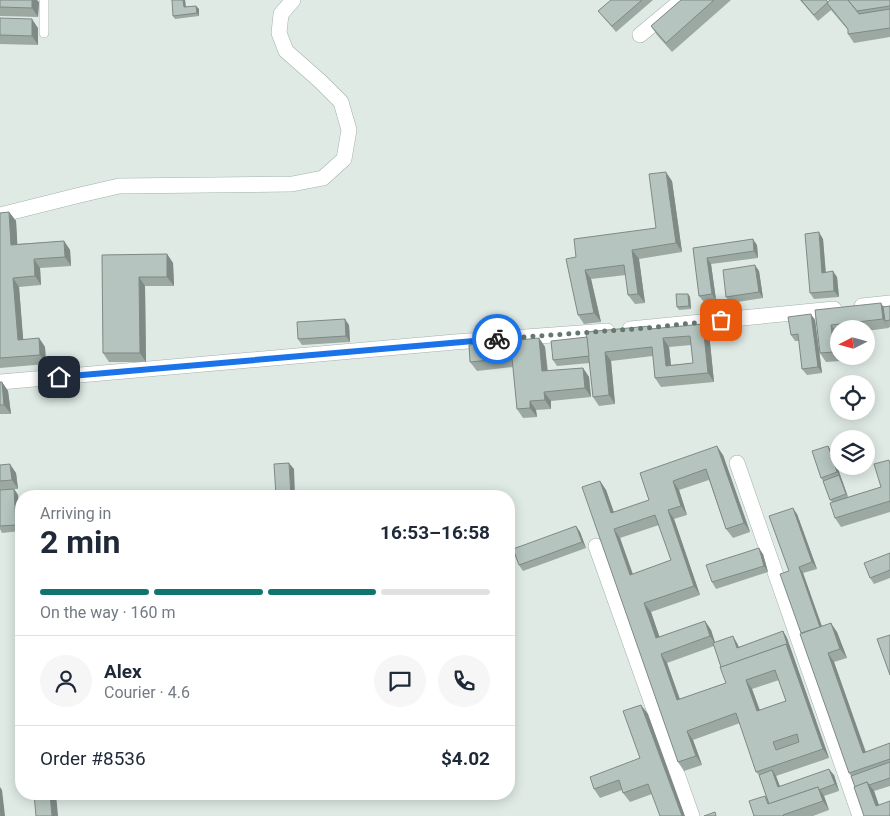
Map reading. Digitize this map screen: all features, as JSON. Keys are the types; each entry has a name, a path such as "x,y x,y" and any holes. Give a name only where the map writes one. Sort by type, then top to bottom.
{"street":[{"path":"0,215 119,186 292,184 323,178 344,159 349,130 341,102 286,51 279,33 281,14 294,0"},
{"path":"640,35 682,0"},
{"path":"0,382 455,342 647,328 890,303"},
{"path":"737,463 860,816"},
{"path":"596,546 692,816"}],"lane":[{"path":"44,0 44,33"}],"building":[{"path":"0,0 32,0 32,8 0,7"},
{"path":"172,0 183,0 184,7 196,6 197,13 173,16"},
{"path":"611,0 642,0 612,26 598,11"},
{"path":"681,0 714,0 666,43 651,26"},
{"path":"801,0 826,0 828,2 814,15"},
{"path":"830,0 848,0 859,14 890,9 890,28 848,34 848,29 827,3"},
{"path":"848,0 890,0 890,6 857,11"},
{"path":"0,18 32,19 32,36 0,35"},
{"path":"666,172 676,243 632,250 638,294 628,295 624,265 585,270 594,313 578,315 566,259 576,257 574,239 656,228 649,174"},
{"path":"9,212 11,245 64,241 65,257 34,259 35,276 13,278 18,340 39,338 40,355 0,358 0,213"},
{"path":"819,232 822,273 833,271 834,291 810,293 805,234"},
{"path":"753,239 754,251 707,258 712,294 699,296 693,248"},
{"path":"167,254 167,277 139,277 140,353 103,353 102,255"},
{"path":"755,265 759,292 726,297 723,270"},
{"path":"676,294 688,294 689,306 677,307"},
{"path":"881,303 883,319 830,320 830,352 820,353 815,310"},
{"path":"890,306 890,320 885,321 883,307"},
{"path":"811,314 818,367 802,369 798,334 791,335 788,317"},
{"path":"345,319 346,336 298,339 297,322"},
{"path":"703,324 708,373 655,378 652,347 605,352 609,395 593,397 586,332 650,326 650,329","holes":["690,336 693,363 666,366 663,338"]},
{"path":"587,337 589,356 553,360 551,341"},
{"path":"539,338 542,371 583,368 585,388 544,392 545,400 530,401 530,408 517,409 512,358 470,362 469,345"},
{"path":"0,382 2,382 4,405 0,405"},
{"path":"717,446 744,523 726,529 706,469 673,481 681,506 668,510 694,586 644,603 656,638 705,621 710,636 661,654 677,700 726,683 720,667 786,644 823,749 756,772 736,713 687,731 696,756 678,762 582,487 600,481 611,513 649,500 640,473","holes":["655,515 671,560 630,575 614,529","775,670 786,701 757,711 746,680","797,734 799,742 776,750 773,742"]},
{"path":"828,446 830,452 830,475 821,478 812,451"},
{"path":"889,460 890,501 835,518 830,503 881,487 875,464"},
{"path":"289,463 291,490 276,490 274,464"},
{"path":"10,464 12,480 0,481 0,465"},
{"path":"839,475 846,494 830,500 823,481"},
{"path":"14,489 15,525 0,526 0,490"},
{"path":"793,508 812,562 799,567 820,627 801,633 780,574 789,571 769,516"},
{"path":"576,526 582,542 519,565 515,548"},
{"path":"759,548 764,566 712,582 706,565"},
{"path":"890,553 890,570 870,578 864,563"},
{"path":"831,623 840,649 828,653 863,753 890,743 890,759 849,773 800,634"},
{"path":"783,631 788,647 786,644 721,667 713,643 733,636 737,648"},
{"path":"890,635 890,675 877,639"},
{"path":"641,705 682,816 660,816 648,784 623,793 619,780 594,789 590,777 640,758 623,711"},
{"path":"890,762 890,778 869,785 867,782 855,787 851,776"},
{"path":"829,769 835,784 819,790 818,787 769,804 759,775 772,770 778,787"},
{"path":"867,782 876,806 890,801 890,816 864,816 854,787"},
{"path":"818,787 823,801 784,816 754,816 749,801 765,796 768,804"},
{"path":"35,800 51,800 52,816 36,816"},
{"path":"715,812 716,816 704,816"}],"way so far":[{"path":"497,339 647,328 721,320"}],"route":[{"path":"59,377 497,339"}]}
